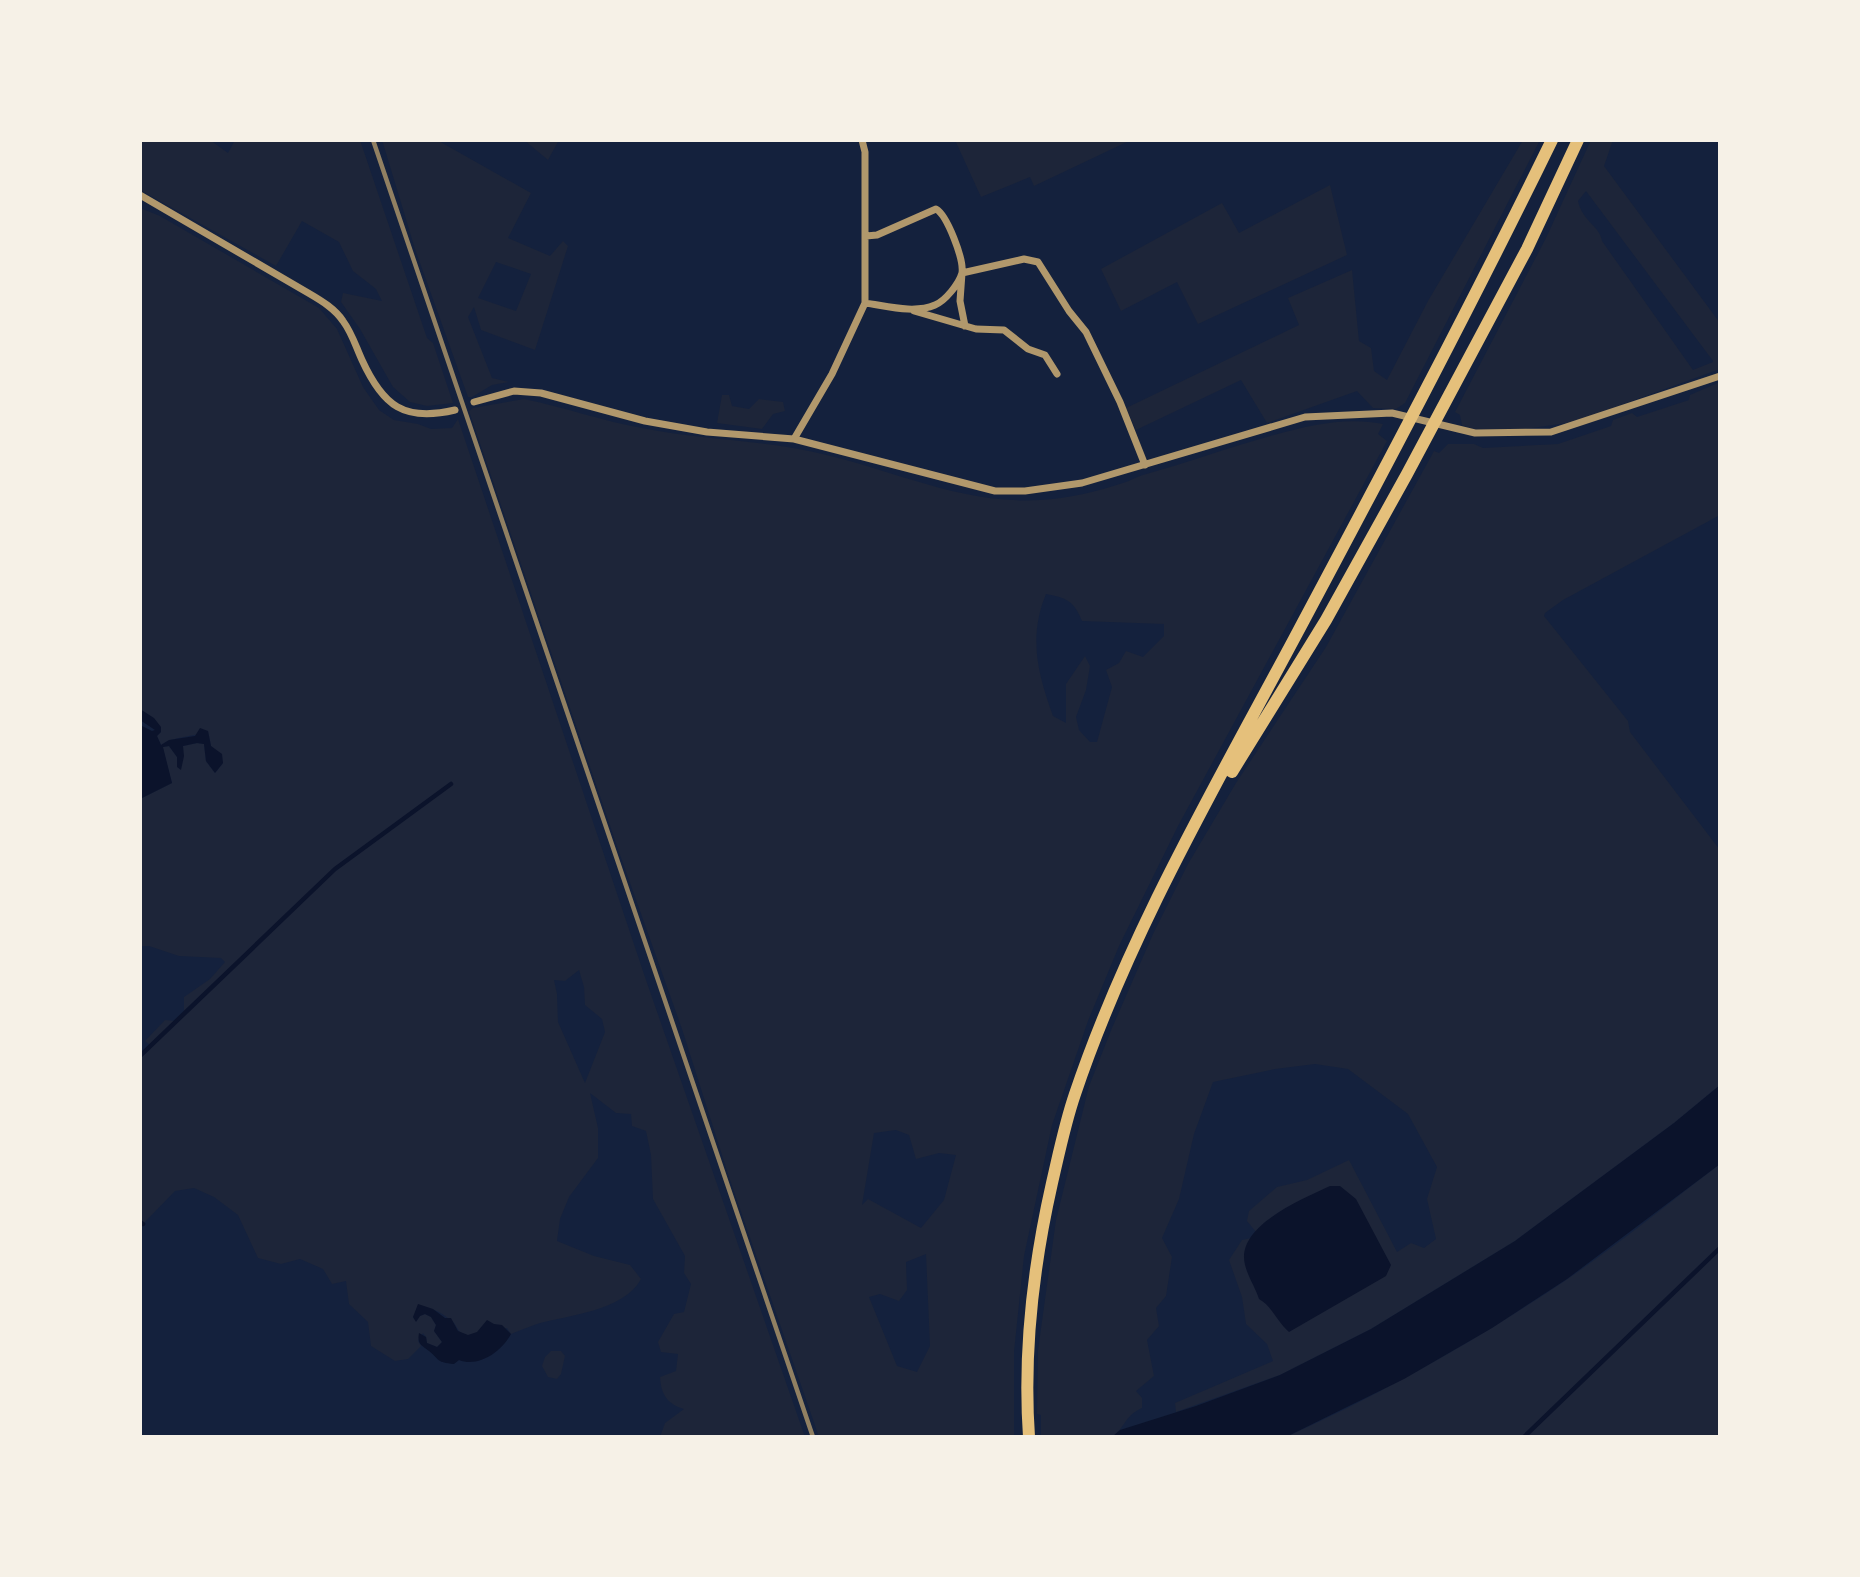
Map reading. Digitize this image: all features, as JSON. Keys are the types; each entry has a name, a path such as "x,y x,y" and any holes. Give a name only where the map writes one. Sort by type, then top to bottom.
{"highway":[{"path":"1028,1437 1028,1338 1042,1227 1071,1108 1111,1000 1171,870 1399,444 1552,140"},
{"path":"1171,870 1326,620 1527,249 1578,140"}],"street":[{"path":"794,439 832,374 865,303 865,152 862,140"},
{"path":"140,195 310,294 336,312 352,335 375,385 393,405 413,414 424,415 455,410"},
{"path":"866,236 877,235 936,209 944,215 961,260 960,301 965,326"},
{"path":"907,309 932,307 943,302 962,273 1024,259 1038,262 1069,311 1086,332 1120,402 1145,465"},
{"path":"865,303 907,309 965,326 1004,330 1028,349 1045,355 1056,374"},
{"path":"474,402 497,394 528,391 650,422 708,432 794,439 995,491 1026,491 1082,482 1305,416 1392,413 1475,433 1551,432 1720,376"}],"shaded area":[{"path":"140,140 210,140 228,153 235,140 360,140 427,338 433,343 453,403 427,406 410,402 393,387 360,329 341,302 343,293 382,301 376,289 353,271 339,242 302,221 276,266 140,190"},
{"path":"382,140 437,140 531,193 508,238 550,256 563,241 568,246 535,350 481,330 474,307 468,317 492,378 509,382 492,385 468,397 415,249","holes":["496,262 531,274 516,311 478,298"]},
{"path":"524,140 559,140 548,160"},
{"path":"955,140 1131,140 1034,186 1030,177 981,197"},
{"path":"1523,140 1540,140 1405,403 1396,409 1373,408 1357,391 1267,423 1241,380 1136,430 1126,408 1299,325 1288,298 1352,270 1359,341 1371,348 1374,371 1387,380 1428,301"},
{"path":"1591,140 1613,140 1604,166 1720,323 1720,369 1574,422 1525,429 1475,430 1462,425 1460,415 1455,412 1546,238","holes":["1586,191 1713,361 1693,370 1602,241 1598,231 1583,214 1578,201"]},
{"path":"1330,185 1347,255 1198,324 1177,282 1121,311 1101,269 1222,203 1239,233"},
{"path":"140,208 160,216 319,308 337,329 363,387 379,410 394,420 431,429 452,428 458,419 646,980 805,1437 660,1437 665,1423 684,1409 669,1401 660,1377 676,1371 678,1354 661,1352 658,1342 674,1314 684,1312 691,1284 684,1273 685,1256 653,1199 651,1155 646,1131 632,1126 631,1114 616,1113 590,1093 598,1128 598,1158 569,1197 560,1219 557,1241 594,1256 630,1265 641,1279 633,1290 609,1305 537,1324 511,1334 507,1328 465,1335 440,1313 427,1308 417,1309 413,1317 416,1321 425,1314 431,1317 436,1325 434,1331 442,1342 437,1347 427,1343 423,1333 418,1341 421,1346 408,1359 395,1361 371,1346 368,1322 349,1304 346,1281 332,1284 323,1269 300,1259 281,1264 258,1258 238,1215 214,1197 194,1188 175,1191 143,1224 140,1222 140,1056 151,1046 145,1041 165,1020 176,1021 184,1013 184,997 210,979 225,962 221,958 179,956 149,946 140,946 140,799 172,783 162,747 169,746 177,757 177,767 183,746 197,743 204,744 206,761 215,773 223,763 211,746 208,731 161,745 157,736 161,732 140,709","holes":["579,970 585,1005 602,1019 605,1032 585,1083 558,1022 554,980 565,981"]},
{"path":"1720,382 1720,515 1563,600 1544,616 1628,721 1630,732 1720,850 1720,1085 1674,1123 1515,1241 1371,1329 1280,1375 1176,1412 1175,1403 1273,1361 1267,1344 1246,1324 1242,1297 1229,1260 1242,1240 1251,1238 1256,1232 1247,1221 1249,1211 1277,1187 1307,1180 1349,1160 1397,1252 1411,1243 1424,1248 1436,1239 1427,1199 1437,1167 1408,1114 1348,1069 1315,1064 1213,1082 1194,1134 1179,1199 1162,1238 1172,1257 1166,1296 1156,1308 1159,1326 1147,1340 1154,1376 1136,1391 1142,1398 1142,1408 1132,1414 1112,1437 1041,1437 1041,1415 1037,1414 1038,1350 1056,1220 1089,1086 1112,1028 1153,934 1188,864 1236,783 1326,647 1434,451 1439,453 1448,444 1474,444 1483,448 1558,444 1611,426 1613,420 1632,413 1637,417 1689,400 1690,395"},
{"path":"722,395 729,395 732,406 749,409 759,399 783,402 785,411 773,414 762,429 717,423"},
{"path":"524,399 642,428 809,451 952,491 1010,500 1050,499 1093,492 1258,440 1315,425 1356,421 1383,424 1378,434 1387,441 1178,826 1119,946 1088,1021 1052,1125 1024,1256 1014,1352 1014,1437 819,1437 469,411","holes":["1046,594 1069,601 1082,621 1164,624 1164,636 1143,657 1126,651 1119,663 1106,670 1112,687 1097,742 1090,742 1079,730 1076,717 1086,690 1090,666 1085,656 1066,684 1066,723 1053,716 1039,671 1036,641 1037,626","896,1130 909,1135 916,1159 939,1153 956,1155 944,1200 921,1228 868,1199 862,1205 874,1133","926,1254 930,1346 917,1372 897,1366 869,1297 880,1294 899,1301 907,1290 906,1262"]},
{"path":"140,709 154,718 161,727 157,736 161,745 169,740 195,736 200,728 208,731 211,746 222,754 223,763 215,773 206,761 204,744 197,743 183,746 181,770 177,767 177,757 169,746 163,747 172,783 140,799 140,725 155,730 140,720"},
{"path":"1720,1085 1720,1164 1567,1279 1492,1328 1404,1379 1286,1437 1112,1437 1120,1430 1280,1375 1371,1329 1515,1241 1674,1123"},
{"path":"1720,1164 1720,1437 1286,1437 1394,1384 1498,1324 1625,1238"},
{"path":"1330,1186 1340,1186 1356,1199 1391,1265 1386,1276 1289,1332 1259,1299 1244,1262 1247,1245 1254,1233 1277,1213"},
{"path":"418,1304 433,1309 445,1318 451,1318 458,1331 468,1335 477,1332 487,1320 502,1325 511,1334 496,1352 482,1360 459,1360 454,1364 441,1362 419,1342 419,1333 426,1337 427,1343 437,1347 442,1342 434,1331 436,1325 431,1317 425,1314 416,1322 413,1317"},
{"path":"551,1351 561,1351 565,1356 561,1374 557,1379 548,1377 542,1366"}],"waterway":[{"path":"140,1056 335,869 451,784"},
{"path":"1524,1437 1720,1248"}],"railway":[{"path":"373,140 813,1437"}]}
